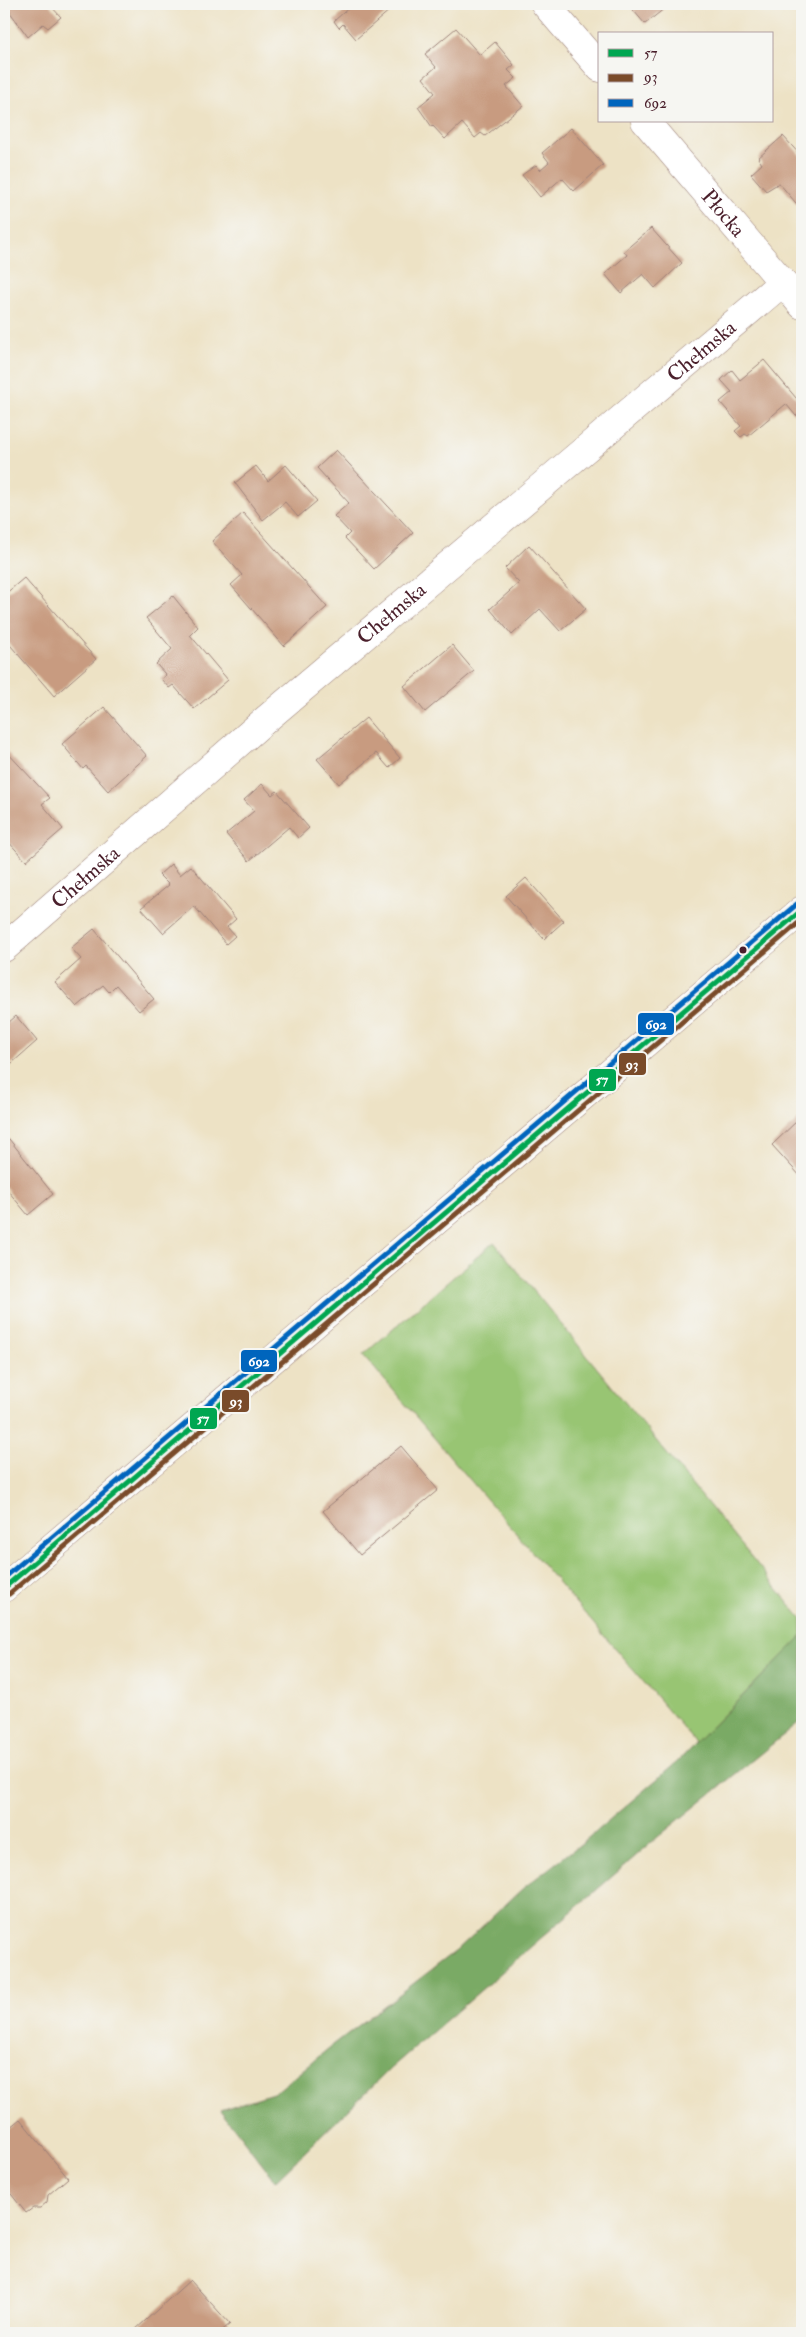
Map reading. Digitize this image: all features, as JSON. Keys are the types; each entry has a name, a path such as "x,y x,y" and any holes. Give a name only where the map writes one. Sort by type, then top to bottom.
{"street":[{"path":"545,4 598,66"},
{"name":"Płocka","path":"646,122 802,305"},
{"name":"Chełmska","path":"4,948 264,721 783,282"},
{"path":"4,1588 802,910"}],"green space":[{"path":"494,1242 802,1619 802,1636 696,1743 363,1355"},
{"path":"802,1636 802,1720 659,1836 391,2068 275,2181 220,2110 276,2092 329,2048 456,1951 522,1889 582,1843 676,1763"}],"building":[{"path":"4,4 49,4 61,17 48,28 43,24 28,37"},
{"path":"353,4 397,4 356,39 343,24 339,28 334,21"},
{"path":"628,4 670,4 645,24"},
{"path":"456,28 480,55 495,42 514,65 508,70 516,78 506,86 523,106 485,136 481,133 475,138 462,123 445,139 432,127 418,107 435,93 423,78 436,67 425,54"},
{"path":"571,128 603,165 574,191 562,178 540,197 522,175 536,165 540,170 549,162 542,153"},
{"path":"783,136 802,157 801,209 779,183 766,191 751,174 762,164 758,158"},
{"path":"651,228 682,263 655,288 643,274 621,293 605,274 627,255 624,251"},
{"path":"764,360 802,405 802,411 796,416 786,404 748,436 745,434 741,437 735,431 741,426 720,402 732,392 721,380 732,370 740,380"},
{"path":"336,450 413,533 374,569 345,538 350,533 334,516 349,503 317,468"},
{"path":"286,465 317,501 298,517 285,502 263,520 235,483 256,466 268,481"},
{"path":"243,513 327,607 284,646 231,585 242,575 212,541"},
{"path":"529,545 586,609 560,631 540,609 512,635 490,609 519,583 505,568"},
{"path":"24,578 96,659 54,696 4,638 4,595"},
{"path":"173,596 198,627 190,635 228,680 194,709 173,685 169,688 161,679 166,675 156,664 172,649 146,618"},
{"path":"452,645 474,671 425,712 404,686"},
{"path":"104,707 147,756 108,791 86,766 83,769 62,744"},
{"path":"366,718 400,758 389,768 376,753 339,784 317,759"},
{"path":"4,749 50,798 42,804 63,829 26,861 4,839"},
{"path":"262,784 272,795 277,791 309,828 298,838 289,827 249,861 226,834 254,811 244,800"},
{"path":"171,864 180,875 191,866 236,919 227,927 235,936 226,944 194,906 163,933 141,908 169,885 159,875"},
{"path":"526,878 564,921 544,939 506,896"},
{"path":"94,929 154,999 139,1011 116,985 109,992 103,985 77,1007 55,982 81,959 71,948"},
{"path":"16,1016 37,1041 4,1070 4,1018 8,1023"},
{"path":"802,1116 802,1178 772,1145"},
{"path":"9,1139 53,1194 28,1215 4,1186 4,1143"},
{"path":"401,1446 438,1490 360,1555 323,1511"},
{"path":"20,2119 68,2178 48,2195 47,2202 40,2208 33,2208 26,2213 4,2185 4,2132"},
{"path":"190,2280 230,2324 219,2333 138,2333 135,2330"}],"transit line":[{"name":"692","path":"4,1578 797,904"},
{"name":"57","path":"4,1588 802,910"},
{"name":"93","path":"9,1594 802,920"}]}
